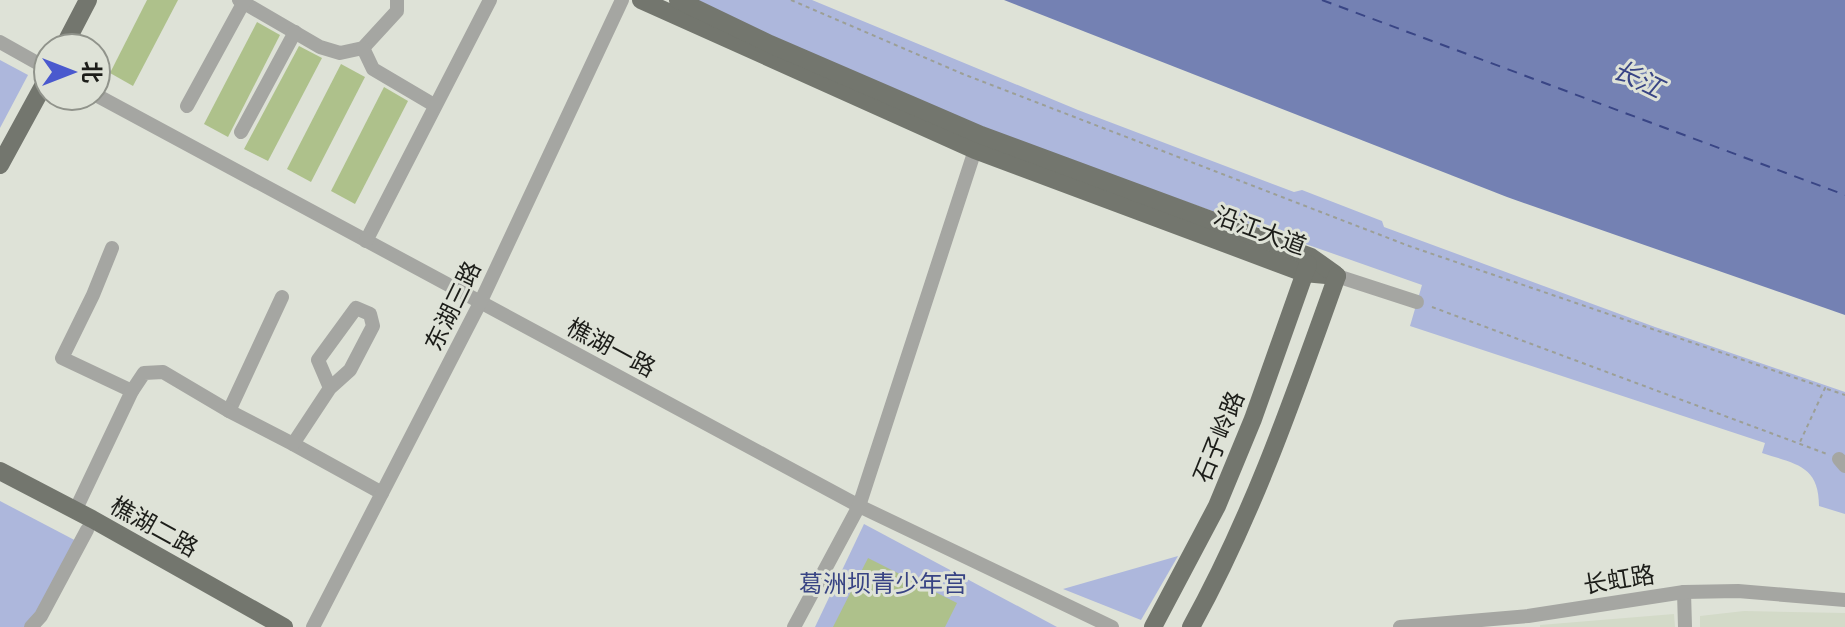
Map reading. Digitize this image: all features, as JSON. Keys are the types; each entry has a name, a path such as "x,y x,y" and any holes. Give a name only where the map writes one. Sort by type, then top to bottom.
{"main road":[{"path":"71,32 88,0"},
{"name":"沿江大道","path":"641,0 975,150 1337,276"},
{"name":"沿江大道","path":"678,0 770,44 970,131 1307,265"},
{"path":"0,165 32,106"},
{"name":"石子岭路","path":"1153,627 1217,506 1253,419 1307,265"},
{"path":"1191,627 1224,567 1262,481 1337,276"},
{"name":"樵湖二路","path":"0,471 284,627"},
{"name":"樵湖二路","path":"0,485 261,627"}],"street":[{"path":"187,106 242,1 320,47 340,53 363,48 397,11 397,0"},
{"path":"366,241 490,0"},
{"name":"东湖三路","path":"313,627 480,303 622,0"},
{"path":"241,132 295,32"},
{"path":"0,42 32,60"},
{"path":"363,48 373,69 434,105"},
{"name":"樵湖一路","path":"112,104 859,506 1112,627"},
{"path":"794,627 859,506 975,150"},
{"path":"112,248 62,358 132,391"},
{"path":"1337,276 1417,302"},
{"path":"229,411 282,297"},
{"path":"293,444 330,388 350,370 373,326 370,314 356,308 318,360 330,388"},
{"path":"75,511 132,391 144,373 163,372 382,493"},
{"path":"31,627 41,616 87,530"},
{"name":"长虹路","path":"1400,627 1529,621 1684,592 1738,591 1845,600"},
{"path":"1684,592 1685,627"}],"path":[{"path":"791,0 963,74 1409,246 1845,395"},
{"path":"1417,302 1800,442 1842,463"},
{"path":"1800,442 1825,388"}],"shaded area":[{"path":"1744,611 1845,613 1845,627 1700,627 1700,616"},
{"path":"1674,614 1675,627 1540,627 1540,625"}],"green space":[{"path":"697,0 812,0 1078,110 1294,192 1302,190 1382,221 1384,227 1655,327 1845,392 1845,514 1819,506 1818,492 1810,474 1795,464 1762,453 1765,443 1410,326 1422,285 1005,138 757,30"},
{"path":"0,60 28,75 0,128"},
{"path":"0,501 84,545 40,627 0,627"},
{"name":"葛洲坝青少年宫","path":"864,524 1057,627 815,627"},
{"path":"1178,556 1141,620 1063,589"}],"water":[{"name":"长江","path":"1004,0 1845,0 1845,315 1507,197"}],"building":[{"path":"147,0 178,0 133,86 112,74"},
{"path":"257,22 280,35 228,137 204,124"},
{"path":"299,46 322,58 268,161 244,149"},
{"path":"341,64 365,77 311,182 287,169"},
{"path":"384,87 408,101 355,204 331,191"},
{"name":"葛洲坝青少年宫","path":"868,558 957,603 945,627 833,627"}],"ferry route":[{"path":"1322,0 1845,195"}]}
